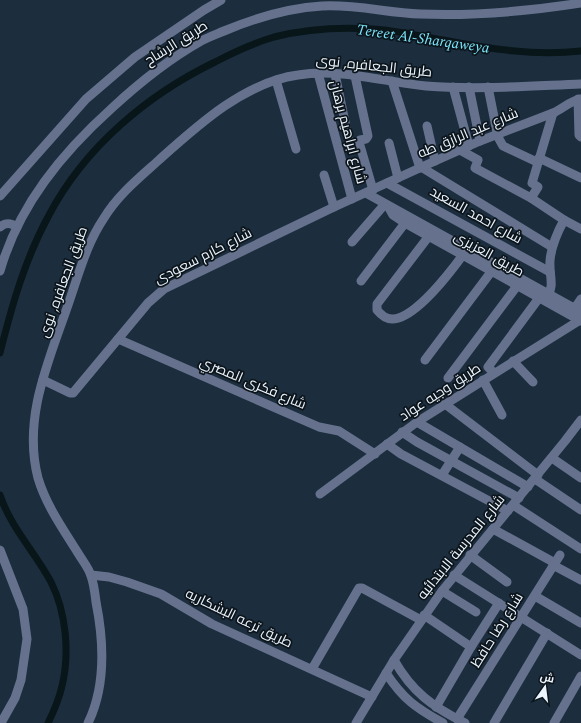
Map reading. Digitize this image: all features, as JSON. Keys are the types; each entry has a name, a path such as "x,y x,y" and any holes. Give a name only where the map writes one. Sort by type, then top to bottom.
{"street":[{"path":"0,196 86,99 135,57 220,0"},
{"name":"طريق الرشاح","path":"0,271 17,227 34,195 56,165 103,116 138,85 202,40 252,20 275,13 323,6 347,6 397,13 447,14 526,10 581,2"},
{"name":"طريق الجعافره, نوى","path":"88,723 99,688 103,657 101,626 91,575 46,502 37,472 33,426 35,410 43,380 87,250 95,233 112,206 127,189 204,122 241,96 255,88 276,80 297,75 318,73 355,76 421,85 453,87 581,84"},
{"name":"شارع ابراهيم برهان","path":"318,73 352,199"},
{"path":"334,74 350,146"},
{"path":"355,76 368,136 366,139 359,142 369,191"},
{"path":"276,80 296,149"},
{"path":"392,81 421,168 552,247"},
{"path":"453,87 469,146"},
{"path":"469,87 480,141"},
{"path":"488,87 499,141 503,146 581,178"},
{"path":"579,99 579,135 581,137"},
{"name":"شارع عبد الرازق طه","path":"369,191 480,141 553,113 562,109 570,102 579,99"},
{"path":"531,198 538,187 532,183 553,113"},
{"path":"427,126 435,161"},
{"path":"389,143 398,178"},
{"path":"460,150 478,160 475,168 531,198 564,220 581,229"},
{"path":"324,175 334,207"},
{"name":"شارع احمد السعيد","path":"388,183 550,272"},
{"name":"شارع كارم سعودى","path":"43,380 73,393 148,303 164,289 369,191"},
{"name":"طريق العزيزى","path":"369,191 387,205 431,234 577,315"},
{"path":"352,242 387,205"},
{"name":"طريق العزيزى","path":"387,205 393,215 405,223 431,234"},
{"path":"494,373 488,367 552,287 550,264 552,247 564,220"},
{"path":"0,226 10,223 17,227"},
{"path":"361,281 405,223"},
{"path":"431,234 377,304 377,310 386,318 394,319 399,317 425,300 440,284 464,252"},
{"path":"425,360 493,268"},
{"path":"448,378 519,282"},
{"path":"577,315 581,299"},
{"name":"طريق وجيه عواد","path":"320,494 375,454 402,432 513,362 577,315"},
{"name":"شارع فكرى المصري","path":"118,340 319,427 339,431 375,454"},
{"path":"513,362 533,382"},
{"path":"483,380 502,415"},
{"path":"445,404 536,477 581,510"},
{"name":"شارع المدرسة الابتدائيه","path":"356,723 394,660 442,591 552,458 581,420"},
{"path":"417,422 528,486"},
{"path":"402,432 417,442 452,460 513,505 581,548"},
{"path":"387,444 401,454 442,475 513,505"},
{"path":"442,475 460,447"},
{"path":"552,458 581,478"},
{"path":"493,529 556,561 581,580"},
{"path":"0,550 23,609 27,639 21,680 15,698 1,723"},
{"path":"470,556 507,582"},
{"name":"شارع رضا حافظ","path":"461,721 521,617 556,561"},
{"name":"طريق ترعه البشكاريه","path":"91,575 121,580 156,592 212,624 372,697"},
{"path":"454,575 581,655"},
{"path":"312,669 358,589 360,588 423,617 471,646"},
{"path":"442,591 476,612"},
{"path":"535,596 581,623"},
{"path":"436,707 471,646 499,603"},
{"path":"494,723 547,633"},
{"path":"394,660 412,686 436,707 461,721"},
{"path":"386,673 398,690 412,704 420,711 443,723"},
{"path":"554,723 581,676"}],"waterway":[{"name":"Tereet Al-Sharqaweya","path":"0,353 14,300 26,265 40,232 64,190 99,145 120,125 165,90 215,62 244,48 274,37 311,30 360,28 407,33 512,51 546,53 581,51"},
{"name":"Tereet Al-Sharqaweya","path":"0,495 10,518 51,582 63,619 66,660 62,686 48,723"}]}
